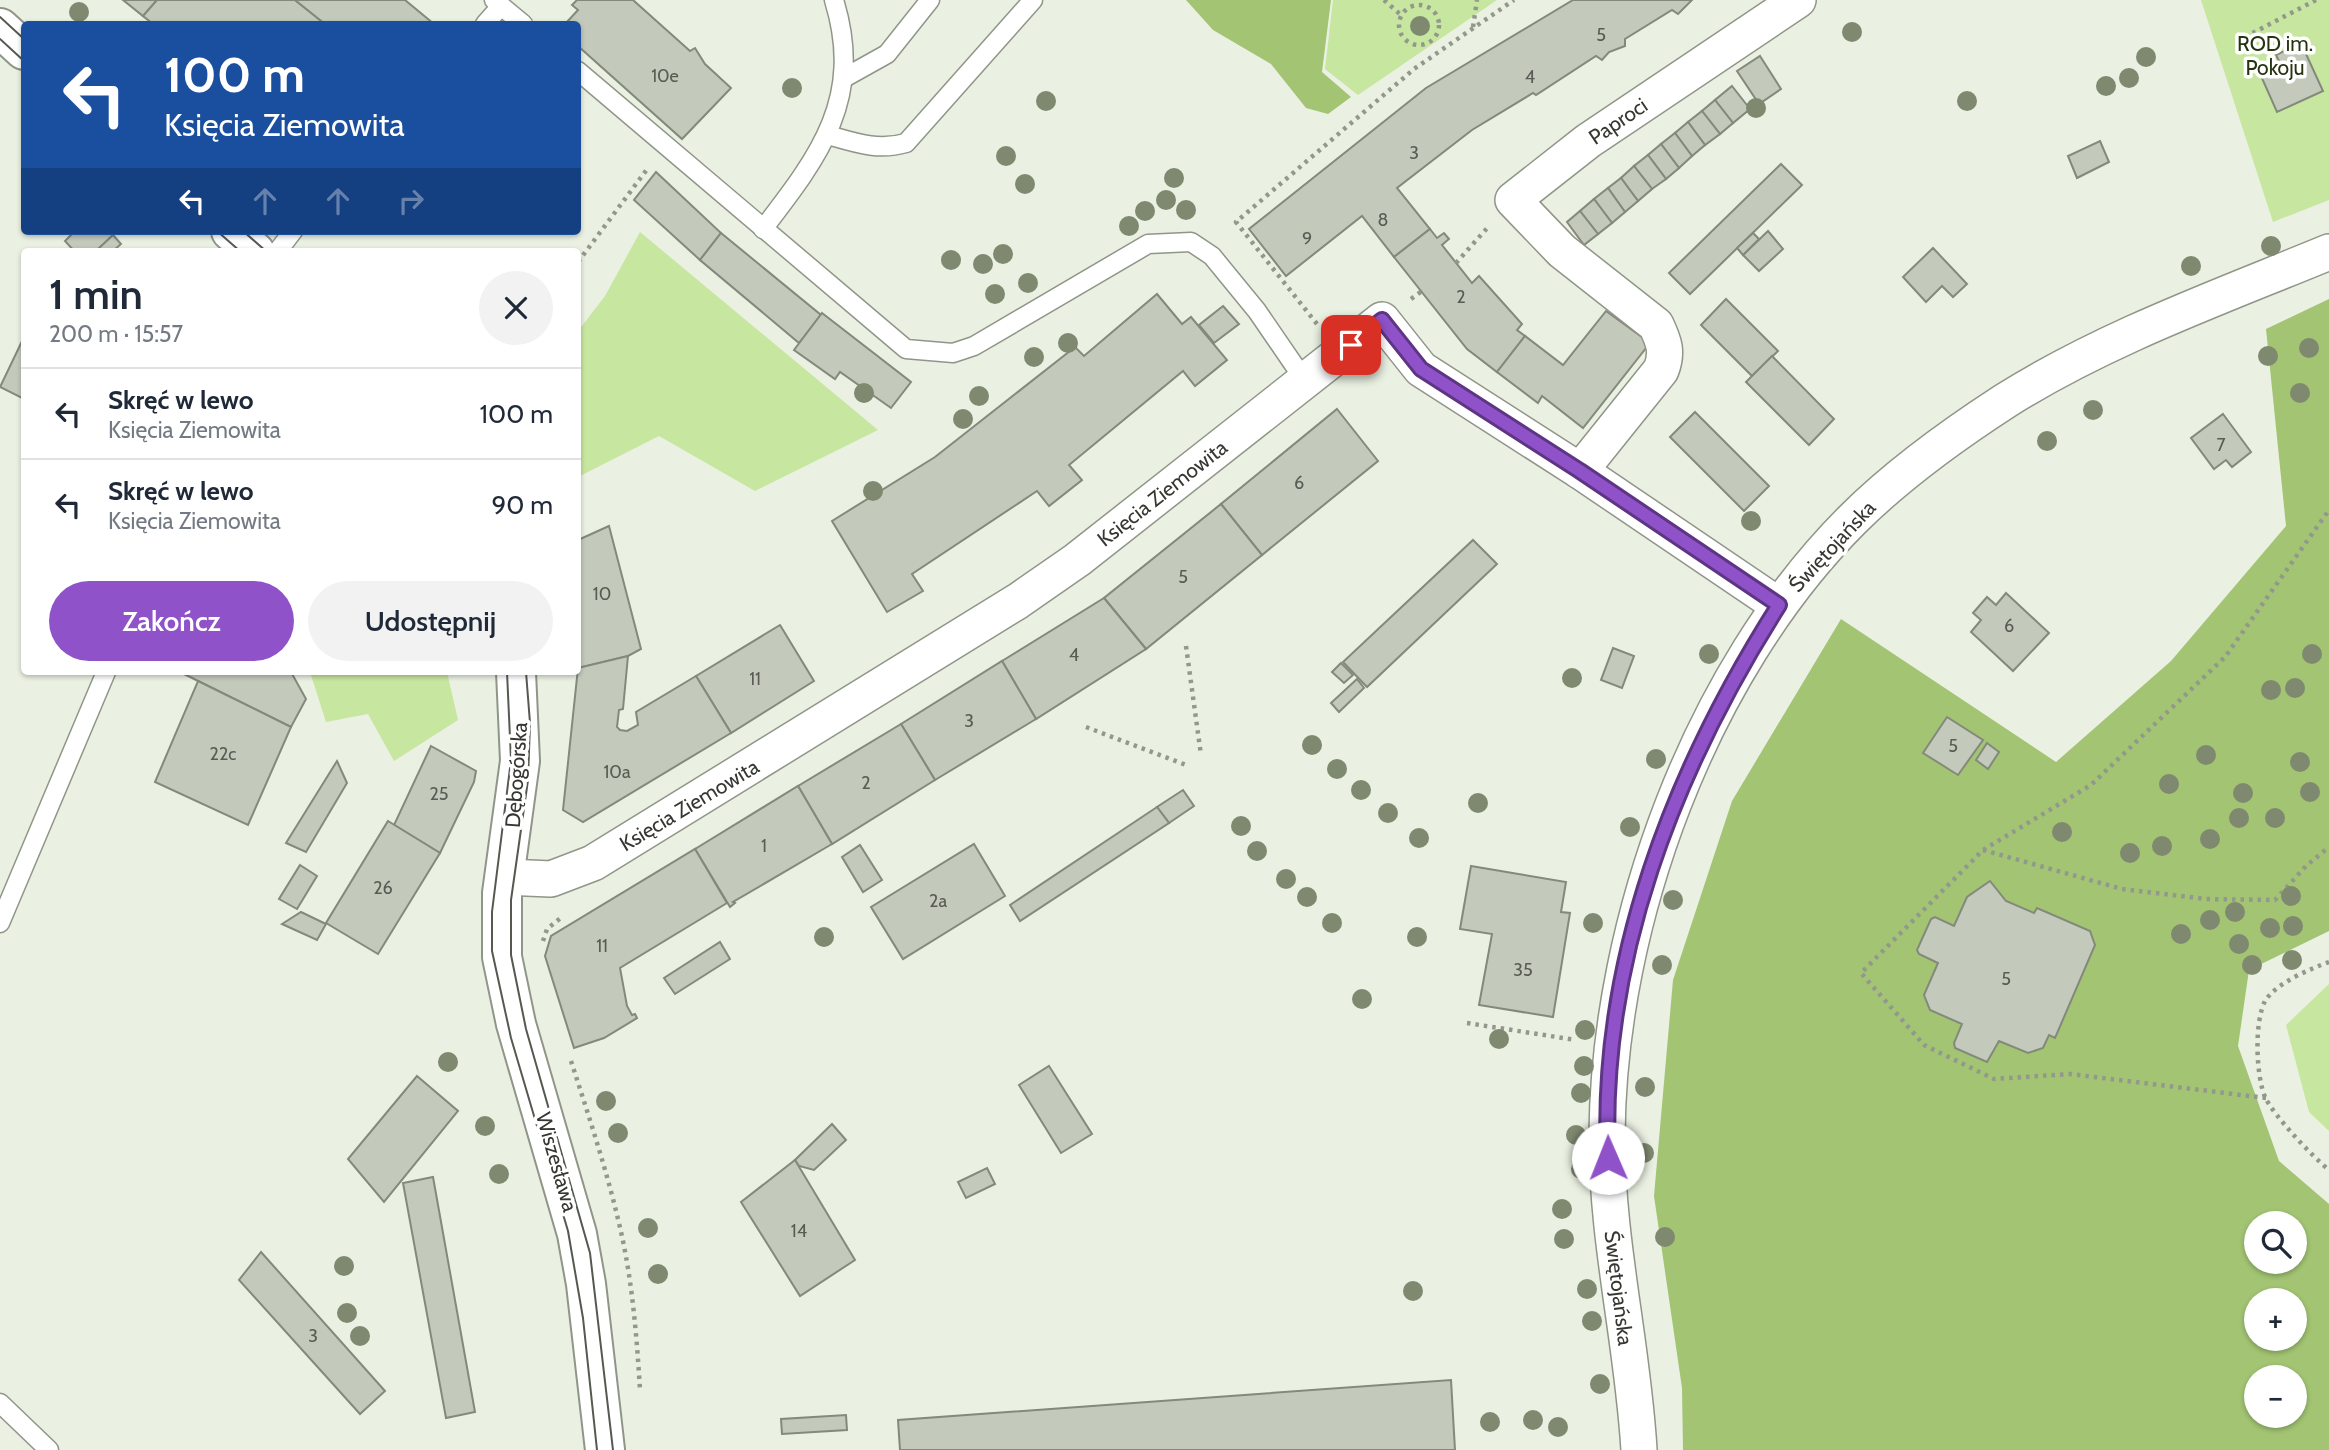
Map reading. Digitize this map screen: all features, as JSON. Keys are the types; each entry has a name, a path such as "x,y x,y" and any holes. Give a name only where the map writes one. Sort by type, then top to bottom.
{"street":[{"name":"Paproci","path":"1513,200 1588,141 1798,0"},
{"path":"0,28 21,47"},
{"path":"1513,200 1562,251 1656,325 1665,342 1667,357 1661,370 1580,471"},
{"path":"236,235 250,248"},
{"name":"Świętojańska","path":"1639,1450 1611,1229 1607,1149 1611,1048 1621,985 1639,906 1665,825 1738,670 1779,605 1852,520 1927,455 2006,400 2087,355 2329,252"},
{"name":"Księcia Ziemowita","path":"505,877 551,879 573,872 806,734 1077,560 1382,320 1421,369 1580,471 1779,605"},
{"name":"Dębogórska","path":"505,877 520,761 516,675"},
{"name":"Wiszesława","path":"505,877 500,935 505,980 577,1234 586,1284 605,1450"}],"lane":[{"path":"763,229 811,166 828,135 844,78 841,25 834,0"},
{"path":"844,78 887,54 930,0"},
{"path":"828,135 879,148 906,143 1033,0"},
{"path":"487,21 497,3 519,21"},
{"path":"581,74 906,349 932,353 953,352 974,346 1148,244 1191,242 1212,256 1257,311 1305,381"},
{"path":"0,923 105,675"},
{"path":"0,1403 49,1450"}],"path":[{"path":"1384,0 1401,15"},
{"path":"1473,28 1477,0"},
{"path":"1320,327 1236,222 1414,69 1514,0"},
{"path":"2245,37 2316,0"},
{"path":"1425,3 1435,14 1438,26 1429,42 1417,45 1405,40 1399,28 1401,15 1412,7 1425,3"},
{"path":"1429,42 1437,53"},
{"path":"581,258 665,145"},
{"path":"1456,263 1513,200"},
{"path":"2266,1098 2070,1073 1994,1079 1924,1045 1861,973 1983,850 2091,785 2216,666 2329,510"},
{"path":"1186,646 1201,755"},
{"path":"1086,727 1186,765"},
{"path":"1983,850 2122,889 2206,898 2275,900 2306,866 2329,847"},
{"path":"541,946 547,929 568,914"},
{"path":"2329,962 2287,982 2266,1000 2258,1033 2259,1070 2266,1098 2314,1157 2329,1170"},
{"path":"1467,1023 1560,1038"},
{"path":"569,1057 606,1172 623,1242 636,1332 641,1400"}],"green space":[{"path":"1186,0 1331,0 1322,72 1351,97 1328,114 1306,108 1271,64 1213,30"},
{"path":"1333,0 1497,0 1358,95 1325,69"},
{"name":"ROD im. Pokoju","path":"2201,0 2329,0 2329,200 2273,222"},
{"path":"640,232 878,430 755,491 659,436 581,475 581,327 605,296"},
{"path":"2329,299 2329,931 2249,970 2238,1046 2279,1161 2329,1204 2329,1450 1683,1450 1682,1388 1654,1196 1673,980 1732,801 1841,619 2056,762 2171,661 2286,526 2266,329"},
{"path":"311,675 448,675 458,720 394,761 368,714 326,722"},
{"path":"2329,984 2329,1131 2309,1112 2286,1025"}],"building":[{"path":"123,0 157,0 143,16"},
{"path":"157,0 295,0 321,21 149,21 143,16"},
{"path":"295,0 405,0 430,21 321,21"},
{"path":"577,0 633,0 690,51 695,48 705,64 731,88 682,139 581,49 581,21 568,21 578,10 572,5"},
{"path":"1573,0 1692,0 1678,14 1672,10 1625,39 1625,46 1609,52 1602,60 1596,56 1536,95 1533,93 1472,130 1397,188 1430,229 1394,257 1362,216 1286,276 1249,229 1426,88"},
{"path":"2301,43 2323,91 2277,112 2261,76 2282,67 2276,55"},
{"path":"1760,56 1781,89 1759,104 1737,71"},
{"path":"1732,86 1750,109 1733,123 1715,100"},
{"path":"1715,100 1733,123 1720,134 1702,111"},
{"path":"1702,111 1720,134 1705,145 1688,122"},
{"path":"1688,122 1705,145 1692,156 1675,133"},
{"path":"1675,133 1692,156 1679,168 1661,144"},
{"path":"2100,141 2109,162 2077,178 2068,156"},
{"path":"1661,144 1679,168 1666,179 1648,155"},
{"path":"1648,155 1666,179 1652,189 1634,166"},
{"path":"1781,164 1802,185 1690,294 1669,273"},
{"path":"1634,166 1652,189 1638,201 1621,178"},
{"path":"656,172 721,233 700,260 634,200"},
{"path":"1621,178 1638,201 1625,212 1608,188"},
{"path":"1608,188 1625,212 1612,223 1594,199"},
{"path":"1594,199 1612,223 1598,234 1580,211"},
{"path":"1580,211 1598,234 1584,245 1567,222"},
{"path":"1430,229 1437,238 1444,233 1449,239 1442,245 1472,283 1479,276 1522,324 1517,330 1525,336 1497,372 1467,349 1394,257"},
{"path":"1768,231 1783,249 1759,271 1743,255"},
{"path":"721,233 821,315 799,343 700,260"},
{"path":"1753,233 1759,239 1743,255 1737,248"},
{"path":"71,235 113,235 99,248 71,248 65,241"},
{"path":"113,235 121,244 116,248 99,248"},
{"path":"1933,248 1967,284 1953,297 1942,286 1926,302 1903,277"},
{"path":"1157,294 1182,324 1191,317 1227,360 1195,386 1183,371 1069,465 1082,480 1049,506 1037,491 912,574 923,591 887,612 832,521 935,457 1075,347 1084,356"},
{"path":"1726,299 1778,351 1752,376 1701,325"},
{"path":"1223,306 1239,324 1214,343 1199,325"},
{"path":"1606,311 1650,343 1583,428 1542,396 1538,403 1497,372 1525,336 1563,365"},
{"path":"822,313 911,382 891,408 840,372 835,379 794,350"},
{"path":"21,343 21,398 0,387"},
{"path":"1772,356 1834,419 1809,445 1746,382"},
{"path":"1337,409 1378,461 1262,555 1221,504"},
{"path":"1695,412 1769,486 1744,511 1670,437"},
{"path":"2223,414 2251,452 2232,467 2226,460 2214,469 2191,438"},
{"path":"1221,504 1262,555 1146,649 1104,598"},
{"path":"609,526 641,649 628,656 581,667 581,539"},
{"path":"1473,540 1497,564 1367,687 1343,662"},
{"path":"2006,593 2049,633 2013,671 1971,632 1981,620 1973,613 1987,597 1996,605"},
{"path":"1104,598 1146,649 1036,719 1002,661"},
{"path":"780,625 814,681 731,733 696,676"},
{"path":"1613,648 1634,656 1622,688 1601,680"},
{"path":"628,656 623,709 619,710 617,727 620,730 627,731 638,725 636,712 696,676 731,733 583,822 563,810 577,675 581,675 581,667"},
{"path":"1002,661 1036,719 935,780 901,724"},
{"path":"1341,663 1353,675 1344,683 1332,672"},
{"path":"186,675 293,675 306,699 291,727"},
{"path":"1357,679 1364,688 1339,712 1331,703"},
{"path":"198,681 291,727 248,825 155,782"},
{"path":"1947,717 1983,740 1958,775 1923,753"},
{"path":"901,724 935,780 832,844 798,786"},
{"path":"1987,743 1999,752 1988,769 1976,760"},
{"path":"431,746 476,771 474,782 440,853 394,825"},
{"path":"337,761 347,783 306,852 286,843"},
{"path":"798,786 832,844 733,902 735,903 730,907 695,849"},
{"path":"1183,790 1194,806 1169,823 1157,807"},
{"path":"1157,807 1169,823 1020,921 1010,905"},
{"path":"388,821 440,853 378,954 326,923"},
{"path":"974,844 1005,896 903,959 871,907"},
{"path":"860,845 882,880 863,892 842,857"},
{"path":"695,849 727,903 620,968 627,1006 637,1018 604,1038 574,1048 545,956 551,936"},
{"path":"300,865 317,876 297,909 279,899"},
{"path":"1471,866 1566,882 1561,912 1570,913 1553,1017 1479,1005 1492,934 1460,929"},
{"path":"1990,881 2006,901 2034,913 2037,908 2090,931 2095,945 2055,1038 2049,1035 2043,1048 2028,1053 1999,1041 1987,1062 1955,1048 1954,1043 1962,1024 1930,1010 1924,995 1938,963 1919,954 1917,950 1931,919 1935,917 1954,926 1967,897"},
{"path":"301,912 326,924 317,940 282,924"},
{"path":"720,942 730,959 675,994 664,978"},
{"path":"1049,1066 1092,1134 1061,1153 1019,1085"},
{"path":"417,1076 458,1111 384,1202 348,1159"},
{"path":"832,1124 846,1140 814,1170 799,1166 795,1160"},
{"path":"795,1160 855,1260 800,1296 741,1202"},
{"path":"987,1168 995,1184 966,1198 958,1182"},
{"path":"433,1177 475,1412 446,1418 403,1183"},
{"path":"261,1252 385,1391 360,1414 239,1280"},
{"path":"1451,1380 1455,1450 900,1450 898,1420"},
{"path":"846,1415 847,1430 782,1434 781,1419"}],"tram line":[{"path":"0,17 21,36"},
{"path":"0,39 21,58"},
{"path":"222,235 236,248"},
{"path":"248,235 262,248"},
{"path":"507,675 511,760 492,912 492,951 511,1038 568,1231 583,1318 597,1450"},
{"path":"526,675 530,723 528,780 511,900 511,955 526,1029 590,1253 613,1450"}],"route":[{"path":"1351,345 1382,320 1421,369 1473,405 1580,471 1779,605 1738,670 1704,737 1665,825 1639,906 1623,973 1611,1048 1608,1158"}]}
